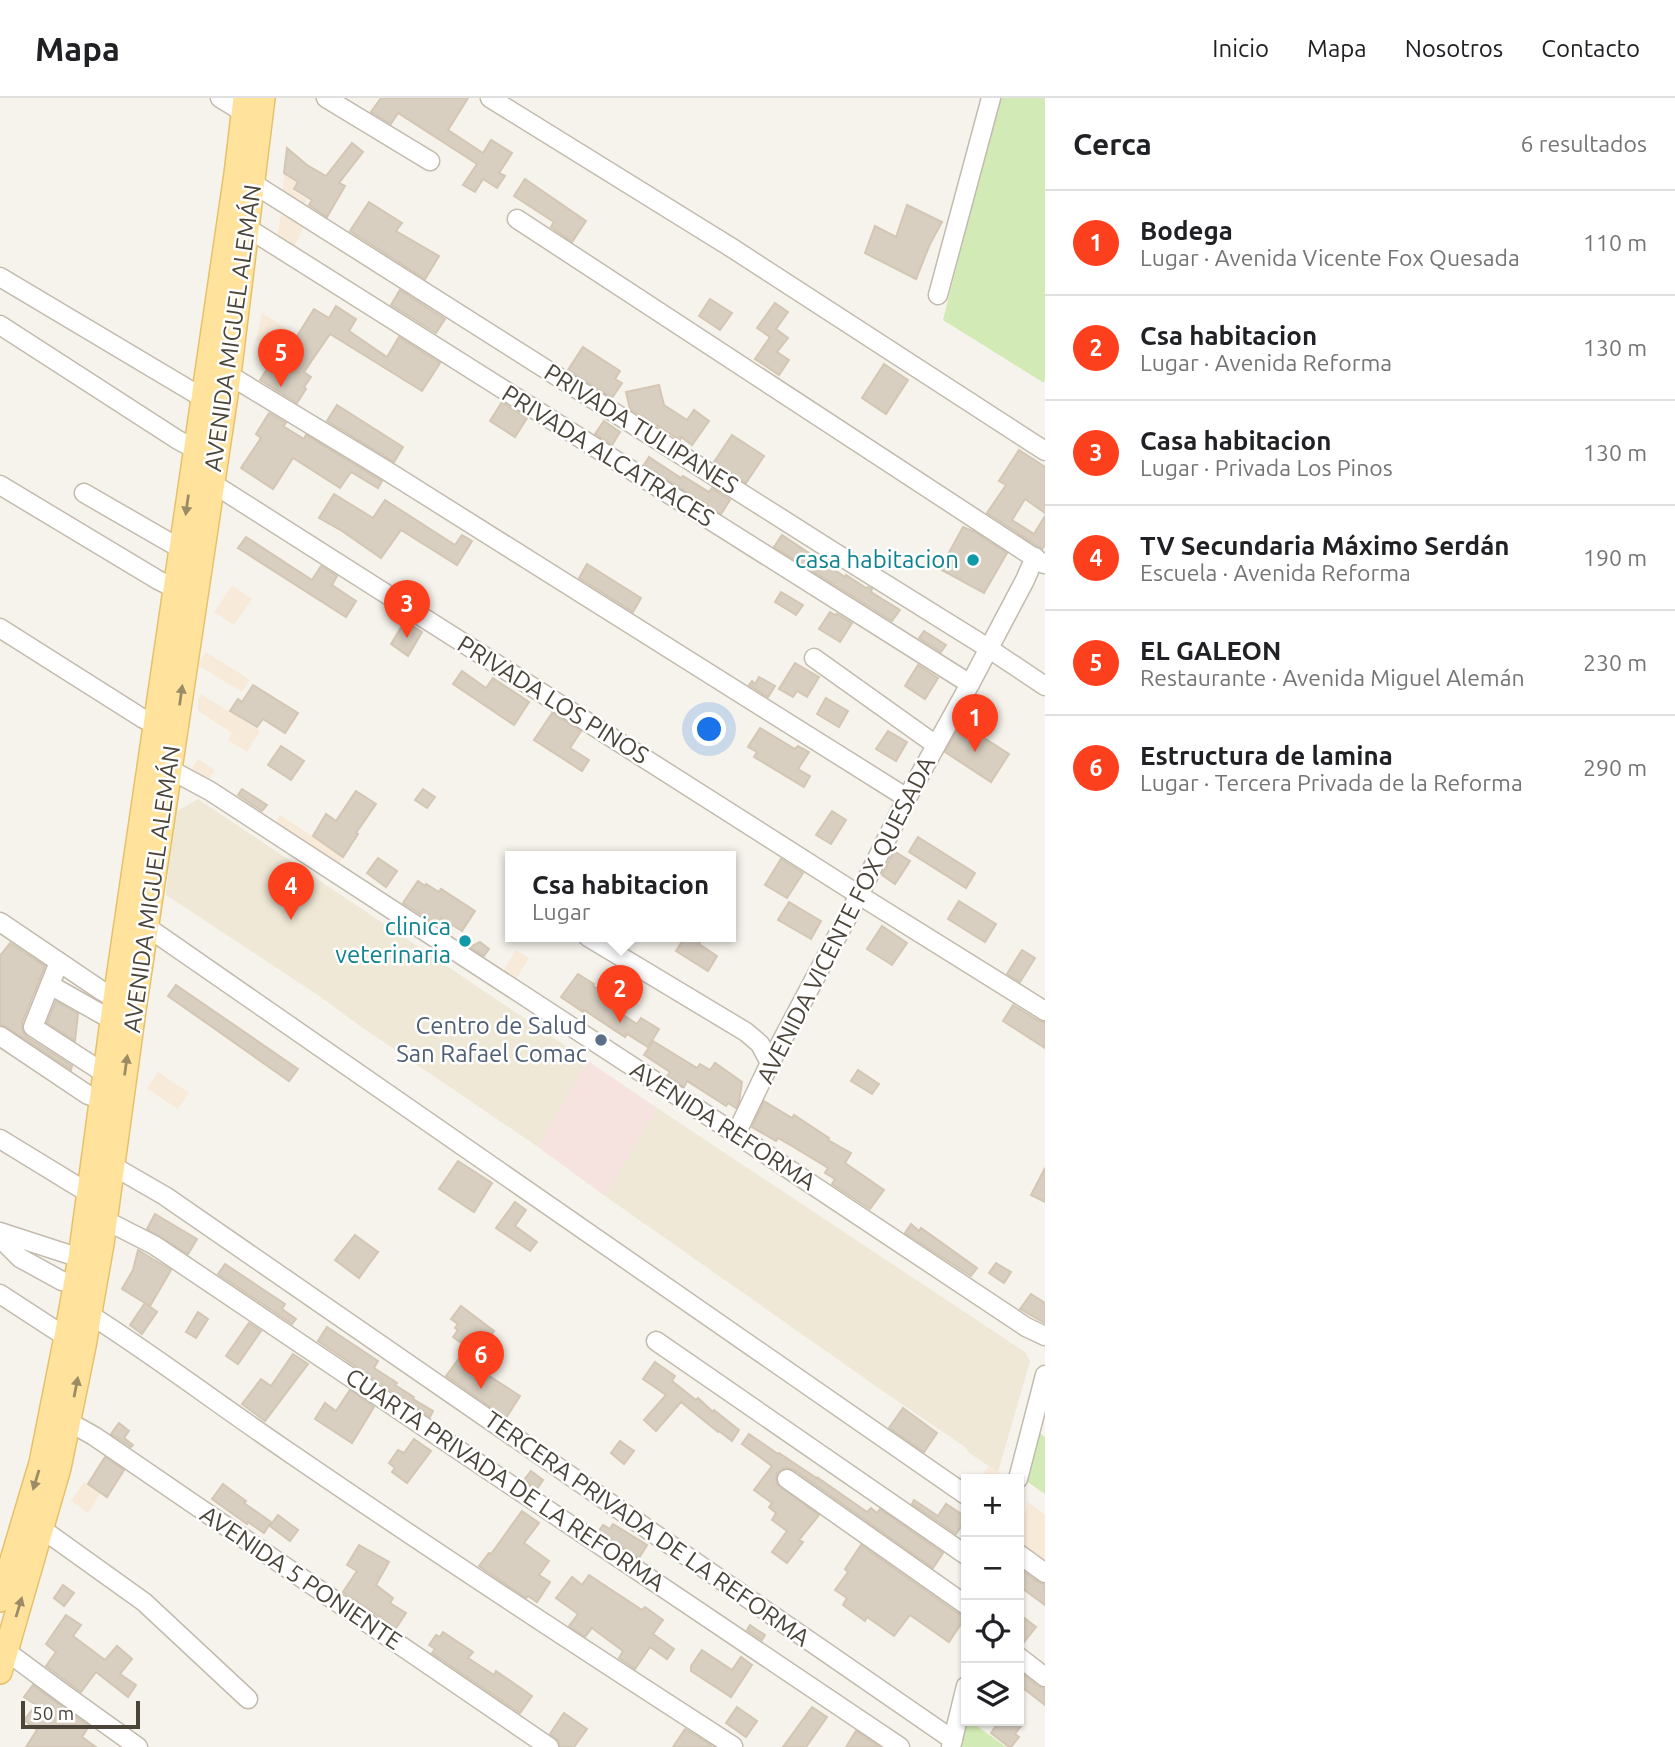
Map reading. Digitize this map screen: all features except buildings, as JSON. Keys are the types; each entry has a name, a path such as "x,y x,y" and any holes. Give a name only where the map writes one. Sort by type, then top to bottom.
{"main road":[{"name":"AVENIDA MIGUEL ALEMÁN","path":"165,729 176,589 195,449 245,178 263,98"},
{"name":"AVENIDA MIGUEL ALEMÁN","path":"0,1600 41,1463 60,1416 89,1314 105,1220 103,1165 120,1010 165,729 212,483 229,375 246,227 244,105"},
{"name":"AVENIDA MIGUEL ALEMÁN","path":"111,1102 104,1073 146,927 160,764"},
{"name":"AVENIDA MIGUEL ALEMÁN","path":"3,1662 59,1468 66,1337 90,1194 103,1165"}],"street":[{"path":"220,98 244,105"},
{"path":"326,98 430,161"},
{"path":"938,295 991,98"},
{"path":"494,99 732,248 1045,451"},
{"name":"PRIVADA TULIPANES","path":"245,178 1045,686"},
{"path":"517,219 1040,561"},
{"name":"PRIVADA ALCATRACES","path":"246,227 970,684"},
{"path":"0,277 203,398"},
{"path":"0,326 195,449"},
{"path":"229,375 384,469 907,798"},
{"name":"PRIVADA LOS PINOS","path":"212,483 1045,1012"},
{"path":"0,485 176,589"},
{"path":"83,492 181,550"},
{"name":"AVENIDA VICENTE FOX QUESADA","path":"736,1134 907,798 988,648 1040,561"},
{"path":"0,628 142,718 165,729"},
{"path":"814,657 936,745"},
{"name":"AVENIDA REFORMA","path":"160,764 210,791 1026,1327 1045,1336"},
{"path":"0,922 59,962 120,1010"},
{"path":"146,927 961,1492"},
{"path":"596,942 746,1032 760,1044 770,1063"},
{"path":"59,962 33,1027 104,1073"},
{"path":"50,985 120,1010"},
{"path":"0,1036 88,1095 111,1102"},
{"path":"0,1139 90,1194"},
{"name":"TERCERA PRIVADA DE LA REFORMA","path":"103,1165 165,1196 952,1743"},
{"name":"CUARTA PRIVADA DE LA REFORMA","path":"105,1220 154,1245 900,1747"},
{"path":"0,1232 80,1258"},
{"path":"0,1238 20,1258 62,1281 76,1284"},
{"path":"0,1294 66,1337"},
{"path":"89,1314 135,1343 288,1452 733,1746"},
{"path":"656,1341 961,1552"},
{"path":"1019,1474 1045,1375"},
{"name":"AVENIDA 5 PONIENTE","path":"60,1416 549,1747"},
{"path":"787,1479 961,1601"},
{"path":"43,1530 144,1602 248,1699"},
{"path":"1024,1558 1045,1573"},
{"path":"1024,1661 1045,1677"},
{"path":"3,1662 64,1695 138,1747"},
{"path":"952,1743 961,1706"}],"shaded area":[{"path":"284,174 298,181 293,191 307,199 302,209 282,198"},
{"path":"281,215 304,227 292,251 276,242"},
{"path":"262,313 290,331 277,353 256,340"},
{"path":"232,586 252,599 234,625 214,612"},
{"path":"206,652 250,680 242,692 198,665"},
{"path":"201,694 260,731 247,752 228,740 232,733 198,711"},
{"path":"198,759 215,770 209,779 192,769"},
{"path":"198,799 588,1061 538,1147 318,995 166,895 174,813"},
{"path":"280,815 343,857 336,867 274,825"},
{"path":"516,950 529,958 514,982 501,974"},
{"path":"588,1061 657,1108 605,1196 538,1147"},
{"path":"158,1072 189,1093 178,1109 147,1088"},
{"path":"657,1108 1025,1352 1030,1361 998,1472 605,1196"},
{"path":"988,1466 1001,1474 983,1474"},
{"path":"84,1482 101,1493 88,1513 71,1501"},
{"path":"1028,1502 1045,1515 1045,1566 1024,1551 1024,1516"}],"green space":[{"path":"999,98 1045,98 1044,383 943,320"},
{"path":"1038,1432 1045,1437 1045,1494 1025,1480"},
{"path":"964,1726 977,1726 1006,1747 958,1747"}],"place":[{"name":"EL GALEON","path":"281,387"},
{"name":"casa habitacion","path":"973,560"},
{"name":"Casa habitacion","path":"407,638"},
{"name":"Bodega","path":"975,752"},
{"name":"TV Secundaria Máximo Serdán","path":"291,920"},
{"name":"clinica veterinaria","path":"465,941"},
{"name":"Csa habitacion","path":"620,1023"},
{"name":"Centro de Salud San Rafael Comac","path":"601,1040"},
{"name":"Estructura de lamina","path":"481,1389"}]}
